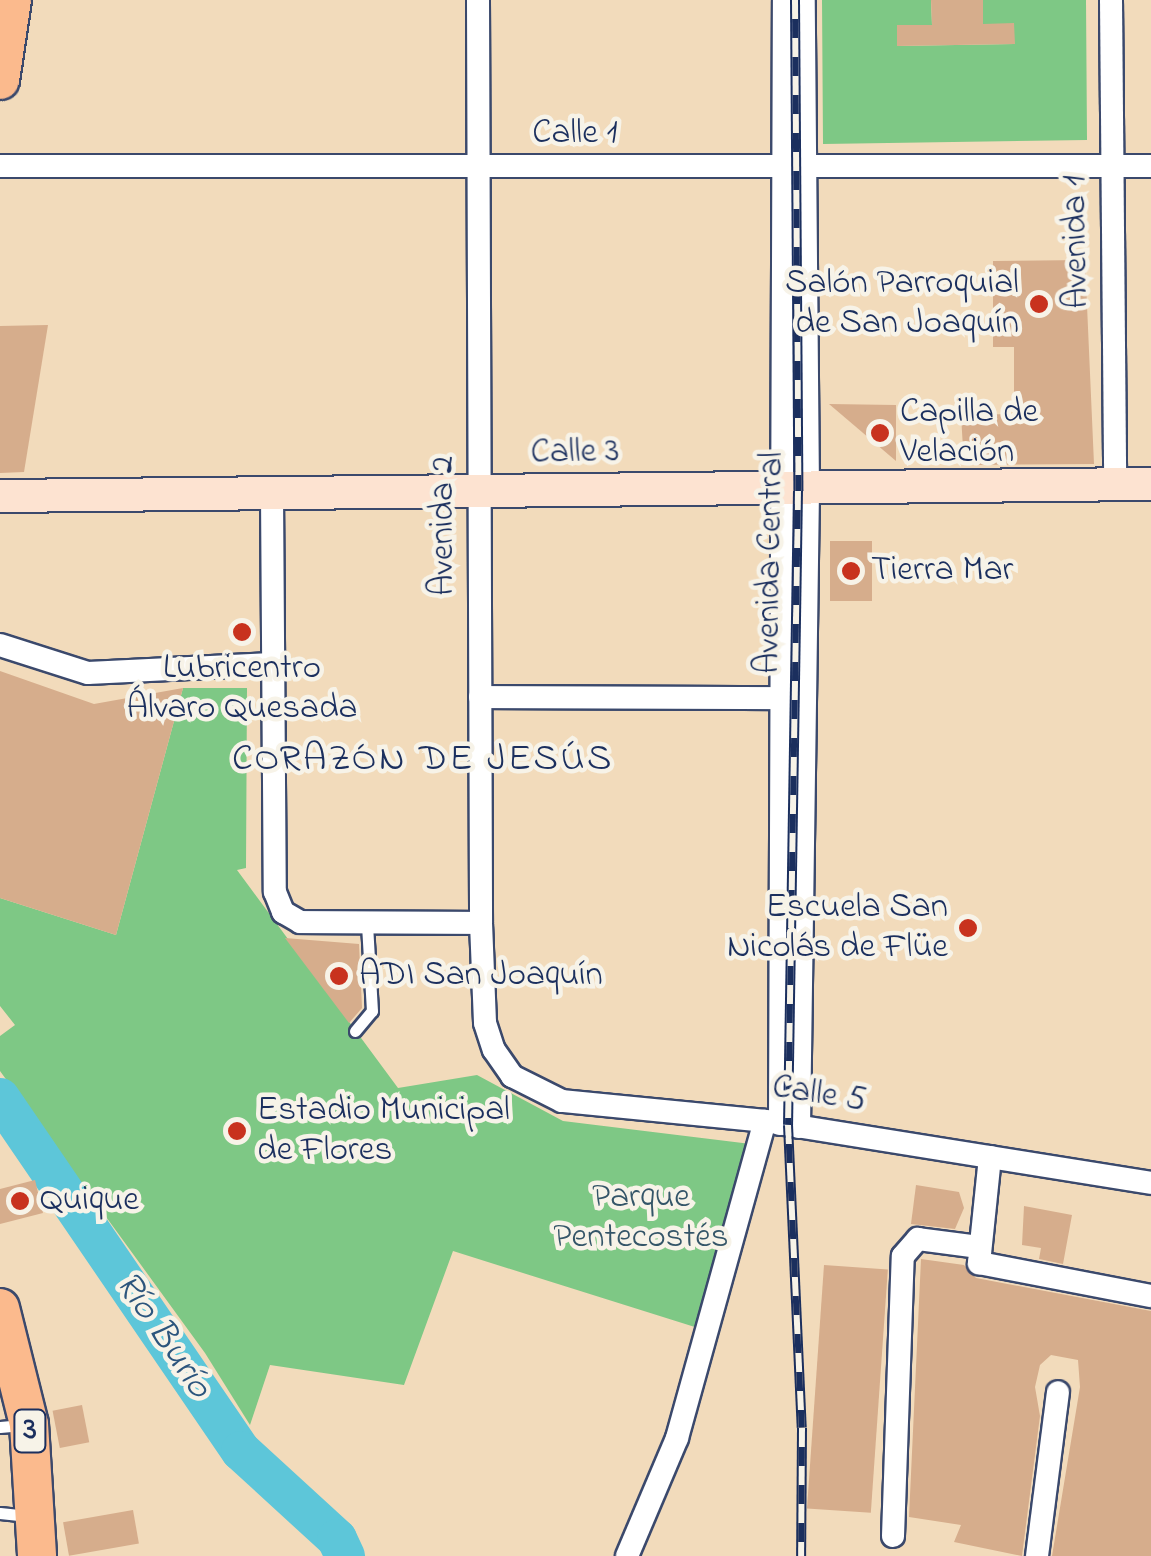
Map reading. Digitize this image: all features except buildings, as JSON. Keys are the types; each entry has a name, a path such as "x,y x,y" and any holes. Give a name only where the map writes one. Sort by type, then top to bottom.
{"main road":[{"path":"0,80 12,0"},
{"name":"Calle 3","path":"0,496 796,491 1151,484"},
{"name":"3","path":"0,1308 14,1421 18,1515 37,1556"}],"street":[{"name":"Avenida 2","path":"478,0 482,923 485,1023 494,1050"},
{"name":"Avenida Central","path":"626,1556 677,1438 782,1124 796,491 794,168 784,0"},
{"name":"Avenida Central","path":"794,168 804,0"},
{"name":"Avenida 1","path":"1111,0 1115,484"},
{"name":"Calle 1","path":"0,166 1151,166"},
{"path":"272,494 275,892 282,912 300,922 482,923"},
{"path":"0,645 88,673 272,664"},
{"path":"480,698 793,698"},
{"name":"Calle 5","path":"494,1050 512,1076 562,1100 782,1124 1151,1183"},
{"path":"990,1157 979,1263 1151,1296"},
{"path":"893,1536 903,1256 918,1239 979,1248"},
{"path":"1036,1556 1058,1392"}],"lane":[{"path":"355,1030 372,1010 367,924"}],"green space":[{"path":"822,0 931,0 932,25 897,25 897,46 1014,44 1014,24 983,24 983,0 1086,0 1087,140 823,144"},
{"name":"Parque Pentecostés","path":"183,688 247,688 246,868 237,870 398,1088 477,1075 563,1121 759,1145 698,1328 453,1251 404,1385 270,1365 250,1425 205,1353 0,1071 0,1036 15,1025 0,1006 0,898 116,935"}],"waterway":[{"name":"Río Burío","path":"0,1098 241,1451 337,1539 345,1556"}],"railway":[{"path":"795,0 798,491 788,1125 802,1428 801,1556"}],"place":[{"name":"Salón Parroquial de San Joaquín","path":"1039,304"},
{"name":"Capilla de Velación","path":"880,433"},
{"name":"Tierra Mar","path":"851,571"},
{"name":"Lubricentro Álvaro Quesada","path":"242,632"},
{"name":"Escuela San Nicolás de Flüe","path":"968,928"},
{"name":"ADI San Joaquín","path":"339,976"},
{"name":"Estadio Municipal de Flores","path":"237,1131"},
{"name":"Quique","path":"20,1201"}],"district":[{"name":"CORAZÓN DE JESÚS","path":"423,761"}]}
